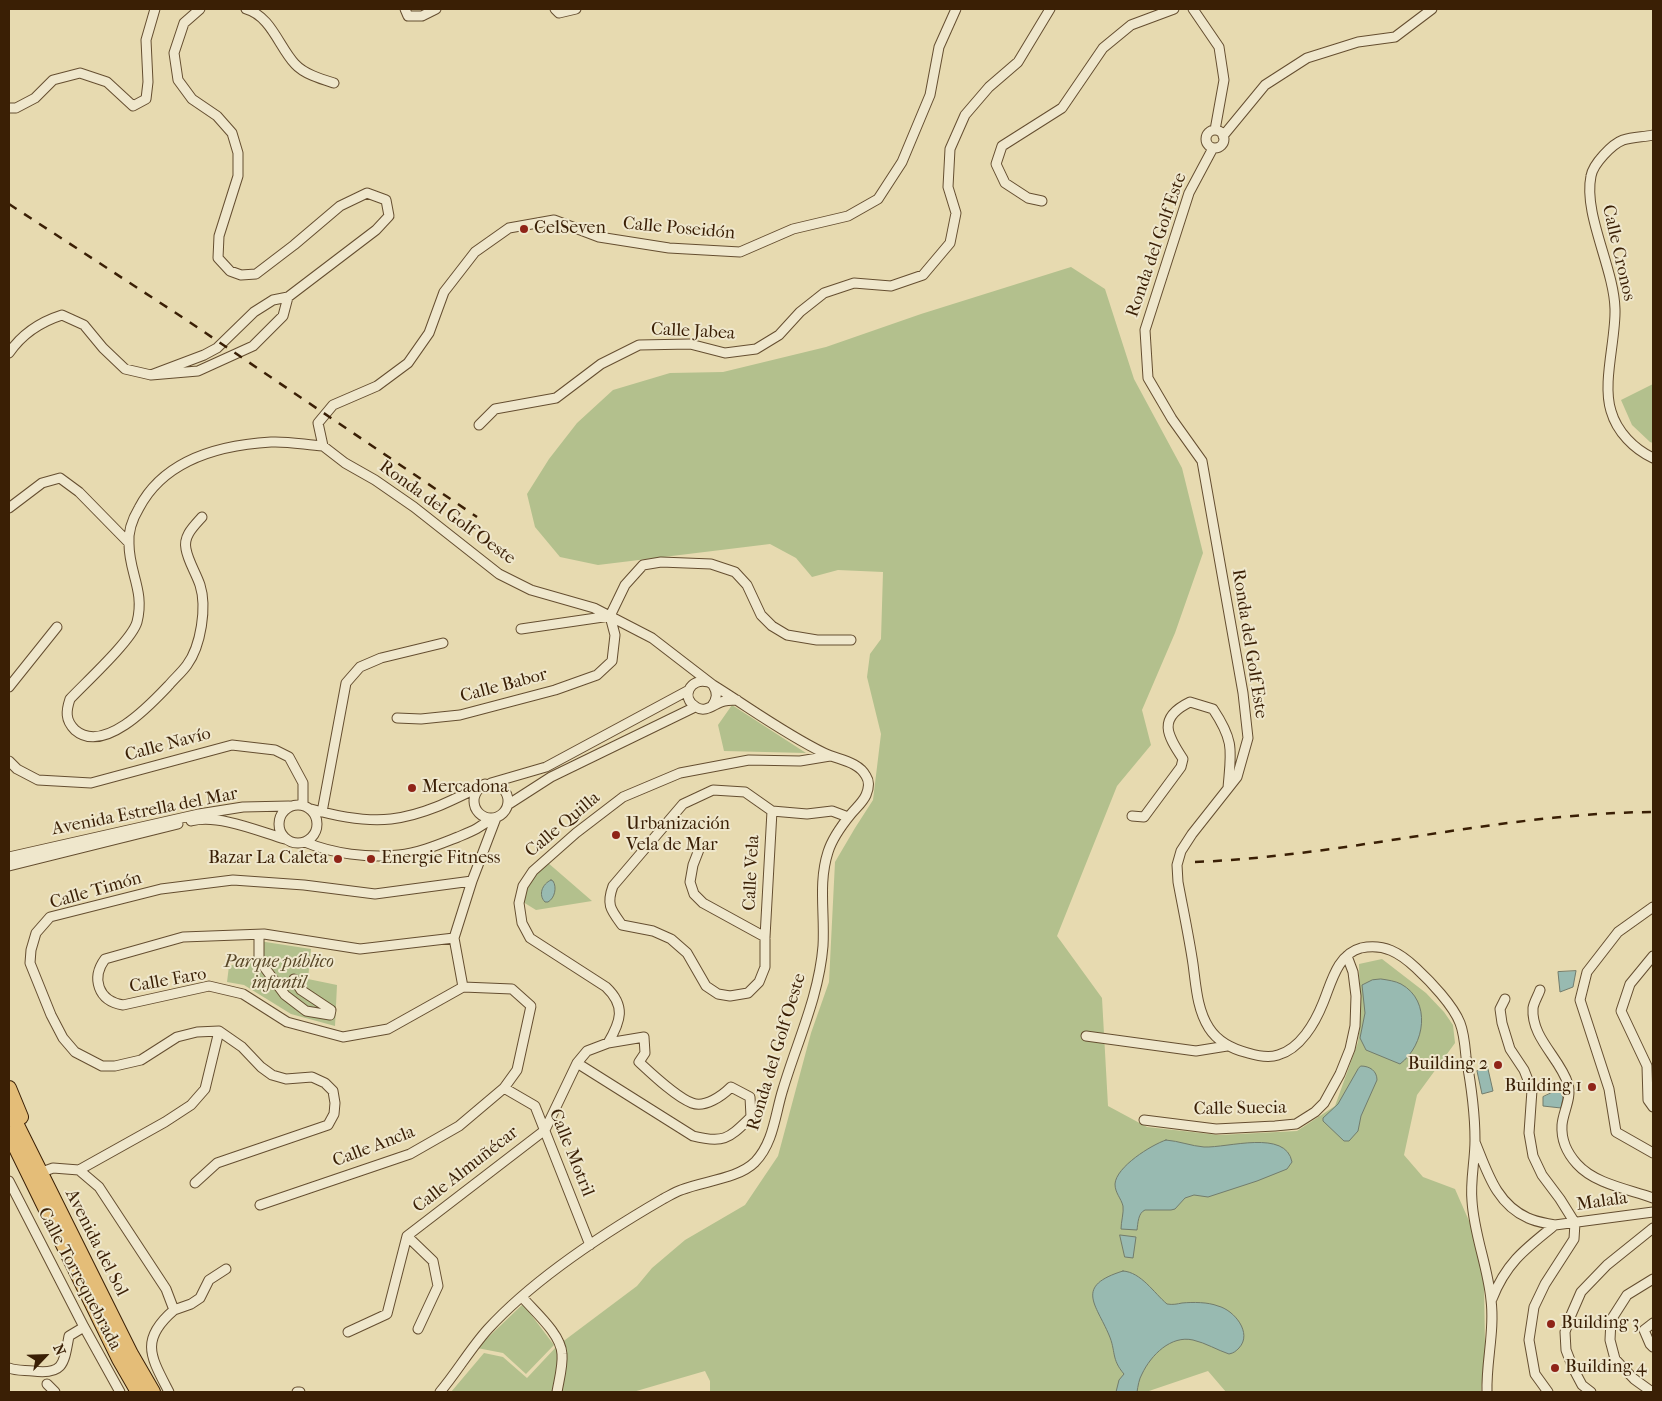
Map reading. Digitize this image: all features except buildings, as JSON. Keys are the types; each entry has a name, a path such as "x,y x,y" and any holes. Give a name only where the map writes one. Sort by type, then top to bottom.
{"main road":[{"path":"9,1088 52,1198"},
{"name":"Avenida del Sol","path":"9,1109 131,1354 153,1392"},
{"name":"Avenida del Sol","path":"9,1134 119,1359 138,1392"},
{"path":"9,1142 27,1171"}],"street":[{"path":"9,108 16,108 36,98 54,80 80,73 107,82 133,106 146,99 148,82 146,40 155,9"},
{"path":"152,375 217,348 254,312 273,300 288,297 376,230 390,216 386,200 367,193 340,206 294,246 256,274 241,275 230,271 218,258 219,236 238,176 238,153 232,133 217,116 192,99 178,80 174,53 184,23 200,9"},
{"path":"246,9 254,11 271,28 295,65 313,76 334,83"},
{"path":"405,9 408,16 422,16 436,9"},
{"path":"555,9 559,13 576,9"},
{"name":"Calle Poseidón","path":"323,446 318,423 333,405 377,386 408,363 429,333 444,292 475,252 509,228 554,220 599,237 669,248 740,252 792,230 848,216 878,199 902,162 930,95 939,47 956,9"},
{"name":"Calle Jabea","path":"479,425 495,409 556,398 602,364 639,345 690,344 725,353 756,349 779,335 800,312 824,293 854,283 891,286 923,275 950,243 956,213 948,187 950,149 961,123 965,115 989,87 1018,62 1050,9"},
{"path":"1042,201 1028,198 1005,183 996,164 1002,146 1062,108 1103,48 1131,25 1174,9"},
{"path":"1193,9 1219,47 1224,80 1215,130"},
{"path":"1223,136 1265,85 1307,58 1358,42 1395,37 1432,9"},
{"path":"1215,130 1223,136 1224,140 1221,146 1213,148 1206,139 1208,133 1215,130"},
{"name":"Calle Cronos","path":"1653,135 1622,141 1601,158 1591,175 1590,200 1614,294 1615,310 1608,386 1611,411 1624,436 1653,458"},
{"name":"Ronda del Golf Este","path":"1213,148 1189,193 1144,330 1148,378 1172,419 1202,461 1243,693 1248,738 1237,777 1192,834 1181,851 1177,865 1178,882 1200,1006 1208,1026 1216,1037 1227,1046 1241,1051 1268,1057 1279,1055 1291,1049 1312,1025 1323,1004 1338,966 1347,956"},
{"path":"9,353 18,340 44,321 62,315 84,325 103,348 125,369 152,375 198,371 253,346 283,316 288,297"},
{"path":"202,517 188,532 185,548 200,587 202,609 199,639 188,665 144,711 129,723 96,736 86,736 78,732 67,719 66,711 70,699 126,640 136,624 140,603 128,542 134,517 147,492 165,475 196,456 230,446 273,441 323,446"},
{"name":"Ronda del Golf Oeste","path":"323,446 414,507 499,574 531,590 594,608 652,638 712,684 804,743 830,756 859,766 868,778 869,786 866,797 848,817 828,851 823,873 823,948 814,993 783,1089 772,1132 764,1152 752,1165 740,1172 681,1190 663,1200 590,1245 552,1273 490,1327 470,1349 440,1392"},
{"path":"9,508 42,483 60,478 80,492 128,542"},
{"path":"521,629 610,616 625,585 643,565 661,562 711,564 735,572 746,586 761,615 772,626 787,635 817,640 851,640"},
{"name":"Calle Babor","path":"397,718 421,719 460,715 555,690 598,676 612,661 615,635 610,616"},
{"path":"9,687 58,627"},
{"path":"322,812 346,683 360,667 381,658 443,643"},
{"path":"688,666 692,672 689,700 695,707 703,709 728,700 737,700"},
{"path":"695,707 551,777 509,804 504,813 484,826 440,844 400,855 357,855 314,846 304,842 291,842 281,834 278,822 284,810 289,806 298,804 322,812 356,819 390,819 430,810 488,784 546,767 702,680 712,684 716,689 716,698 712,706"},
{"path":"1132,816 1144,817 1182,767 1183,759 1168,736 1168,723 1181,706 1190,702 1212,709 1228,735 1231,748 1228,788"},
{"name":"Calle Navío","path":"9,761 17,769 38,780 90,782 232,745 275,750 289,758 303,783 307,807"},
{"name":"Calle Quilla","path":"608,1043 617,1028 620,1014 616,996 606,987 530,938 522,923 520,903 523,886 533,871 622,796 680,773 749,760 800,761 830,756"},
{"path":"494,818 480,814 474,804 476,792 488,784 496,784 505,789 508,794 509,804"},
{"name":"Calle Vela","path":"772,811 765,967 759,982 748,993 730,996 718,994 706,986 687,953 671,939 653,931 622,926 611,910 609,898 613,886 683,804 713,790 745,792 772,811 807,814 832,811 848,817"},
{"name":"Avenida Estrella del Mar","path":"9,857 199,814 243,807 289,806"},
{"path":"304,842 310,839 317,827 315,814 307,807"},
{"path":"463,987 454,938 494,818"},
{"name":"Avenida Estrella del Mar","path":"9,866 199,819 225,821 286,839"},
{"name":"Calle Vela","path":"700,847 690,882 694,894 702,903 765,936"},
{"name":"Calle Timón","path":"219,1031 197,1032 177,1037 141,1060 114,1066 102,1066 75,1052 63,1038 51,1015 30,963 31,950 36,933 50,918 161,889 233,880 304,885 376,894 472,881"},
{"path":"1653,907 1618,932 1587,972 1580,1000 1609,1089 1616,1132 1653,1153"},
{"path":"259,934 259,960 284,995 306,1011 330,1015 331,1010 301,990 294,979"},
{"name":"Calle Faro","path":"454,938 360,948 259,934 183,937 105,959 99,967 97,977 101,993 114,1004 123,1005 209,986 243,994 287,1022 343,1037 388,1029 463,987"},
{"path":"1347,956 1362,948 1376,946 1389,948 1405,958 1420,972 1453,1010 1460,1022 1472,1092 1475,1141 1471,1186 1472,1208 1491,1299 1492,1330 1487,1392"},
{"name":"Calle Suecia","path":"1144,1120 1216,1129 1296,1124 1315,1112 1324,1103 1340,1074 1350,1049 1355,1026 1356,996 1353,972 1347,956"},
{"path":"1653,956 1630,984 1621,1010 1647,1066 1648,1100 1653,1107"},
{"name":"Calle Ancla","path":"260,1205 410,1154 459,1126 504,1088 517,1070 531,1006 512,989 463,987"},
{"path":"1540,990 1533,1008 1535,1028 1561,1068 1569,1085 1568,1100 1562,1125 1564,1145 1576,1163 1590,1175 1653,1198"},
{"path":"1505,999 1500,1009 1502,1023 1510,1049 1524,1070 1532,1090 1529,1133 1532,1156 1542,1175 1560,1198 1575,1223 1574,1239 1545,1284 1534,1307 1529,1340 1535,1374 1548,1392"},
{"path":"42,1172 53,1168 79,1170 165,1122 191,1105 205,1089 219,1031 242,1046 272,1076 286,1079 312,1078 325,1083 333,1090 334,1114 328,1125 217,1162 196,1183"},
{"path":"1086,1036 1196,1051 1227,1046"},
{"path":"545,1130 577,1063 587,1051 608,1043 644,1037 645,1053 638,1062 665,1085 693,1103 707,1103 731,1087 750,1097 751,1116 731,1135 712,1140 693,1136 577,1063"},
{"name":"Calle Motril","path":"504,1088 535,1106 590,1245"},
{"name":"Calle Almuñécar","path":"348,1332 387,1314 407,1236 545,1130"},
{"path":"1475,1141 1492,1184 1506,1202 1527,1218 1555,1226"},
{"path":"79,1170 99,1187 166,1289 174,1310"},
{"name":"Calle Torrequebrada","path":"9,1181 84,1327 120,1392"},
{"name":"Malala","path":"1555,1226 1653,1212"},
{"path":"1491,1299 1503,1274 1520,1253 1555,1226"},
{"path":"1591,1392 1582,1384 1566,1350 1566,1332 1571,1315 1581,1292 1607,1264 1653,1228"},
{"name":"Calle Almuñécar","path":"407,1236 433,1261 438,1286 418,1330"},
{"path":"169,1392 153,1362 150,1348 154,1334 161,1321 174,1310 191,1304 200,1298 209,1280 226,1269"},
{"path":"1486,1274 1494,1276 1503,1274"},
{"path":"1652,1392 1634,1379 1615,1359 1610,1340 1611,1320 1627,1295 1653,1279"},
{"path":"522,1298 557,1336 561,1345 562,1359 557,1392"},
{"path":"1653,1323 1644,1330 1653,1347"},
{"path":"9,1368 46,1373 56,1370 65,1360 69,1336 84,1327"},
{"path":"47,1384 55,1392"}],"green space":[{"path":"1071,267 1105,289 1134,379 1182,468 1203,553 1175,633 1142,710 1151,745 1117,786 1057,936 1102,998 1108,1106 1147,1127 1219,1135 1297,1131 1335,1106 1358,1042 1360,1025 1359,964 1382,959 1426,993 1444,1012 1453,1025 1455,1043 1417,1095 1404,1155 1423,1177 1455,1189 1480,1246 1484,1286 1485,1345 1481,1392 1226,1392 1208,1371 1146,1392 710,1392 710,1381 705,1371 633,1392 451,1392 484,1353 503,1357 527,1378 557,1346 637,1286 652,1268 685,1240 745,1205 778,1156 811,1033 829,982 835,862 873,800 881,734 867,677 870,654 881,639 883,572 838,570 812,577 796,558 770,544 598,565 560,557 535,527 527,494 549,459 577,423 613,390 670,373 723,372 826,347 921,314"},
{"path":"1653,384 1653,443 1632,425 1621,400"},
{"path":"732,705 806,753 724,751 718,725"},
{"path":"547,862 592,901 536,910 523,902 525,889 530,879"},
{"name":"Parque público infantil","path":"259,941 311,949 308,979 337,985 335,1026 291,1014 244,985 227,982 229,966 252,960"},
{"path":"523,1304 554,1345 526,1374 503,1353 477,1348"}],"water":[{"path":"551,880 555,886 555,892 548,902 545,902 541,893 545,884"},
{"path":"1576,971 1573,987 1560,992 1558,972"},
{"path":"1381,979 1399,983 1411,992 1421,1012 1419,1035 1415,1046 1400,1064 1366,1050 1360,1038 1365,1013 1362,985 1372,980"},
{"path":"1361,1066 1372,1070 1376,1074 1377,1080 1361,1116 1358,1131 1349,1141 1344,1141 1323,1121 1323,1118 1338,1104"},
{"path":"1488,1069 1493,1091 1482,1094 1477,1071"},
{"path":"1560,1089 1563,1098 1561,1108 1543,1106 1543,1097"},
{"path":"1166,1140 1204,1147 1255,1142 1268,1143 1279,1146 1287,1152 1292,1162 1287,1169 1257,1181 1208,1197 1194,1195 1185,1198 1175,1209 1145,1210 1138,1221 1137,1230 1121,1229 1123,1208 1115,1187 1117,1177 1135,1158"},
{"path":"1120,1235 1136,1237 1133,1258 1125,1257"},
{"path":"1123,1271 1136,1275 1167,1304 1200,1303 1224,1308 1240,1323 1243,1329 1243,1342 1237,1350 1229,1354 1193,1340 1177,1341 1163,1348 1151,1360 1141,1376 1137,1392 1116,1392 1119,1380 1124,1374 1117,1364 1109,1335 1093,1297 1098,1283"}],"railway":[{"path":"9,204 185,319 477,517"},
{"path":"1195,862 1310,852 1538,819 1595,814 1653,812"}],"place":[{"name":"CelSeven","path":"524,229"},
{"name":"Mercadona","path":"412,788"},
{"name":"Urbanización Vela de Mar","path":"616,835"},
{"name":"Bazar La Caleta","path":"338,859"},
{"name":"Energie Fitness","path":"371,859"},
{"name":"Building 2","path":"1498,1065"},
{"name":"Building 1","path":"1592,1087"},
{"name":"Building 3","path":"1551,1324"},
{"name":"Building 4","path":"1555,1368"}]}
